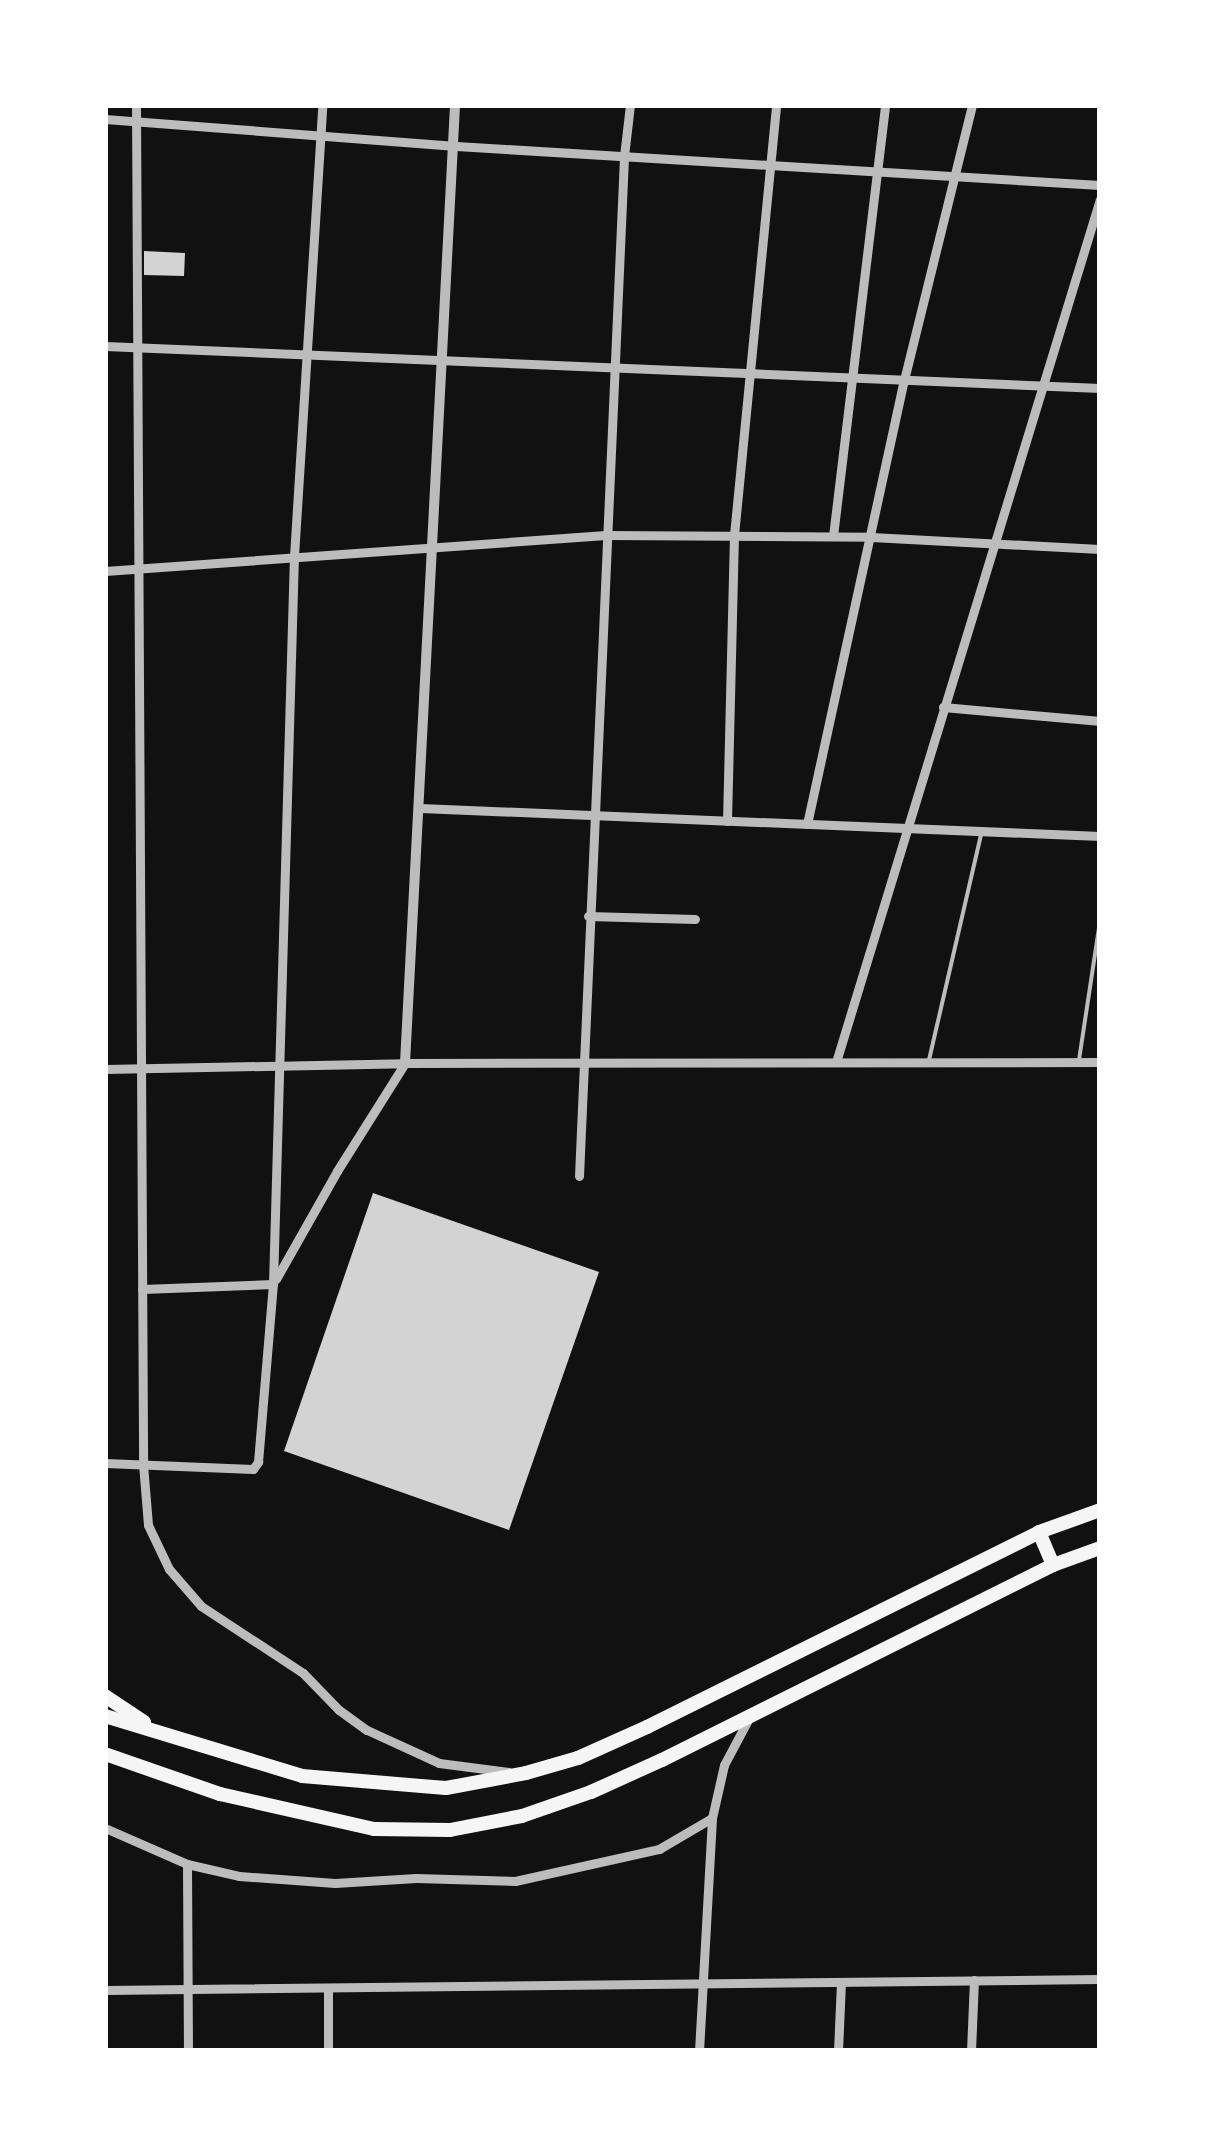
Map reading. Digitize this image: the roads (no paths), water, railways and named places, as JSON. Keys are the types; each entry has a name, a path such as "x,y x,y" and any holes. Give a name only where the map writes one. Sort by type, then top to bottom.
{"highway":[{"path":"105,1716 302,1776 446,1788 526,1773 578,1758 646,1728 1039,1532 1100,1510"},
{"path":"1039,1532 1053,1565"},
{"path":"105,1754 220,1794 300,1816 374,1829 450,1830 522,1816 591,1792 1053,1565 1100,1548"},
{"path":"105,1696 170,1738"}],"street":[{"path":"136,105 143,1464 148,1524 169,1568 201,1606 304,1674 339,1710 400,1749 439,1764 526,1773"},
{"path":"105,1464 256,1466 274,1284 294,556 322,105"},
{"path":"274,1284 336,1171 405,1063 456,146 455,105"},
{"path":"579,1176 624,156 630,105"},
{"path":"727,820 734,534 776,105"},
{"path":"833,536 874,171 885,105"},
{"path":"806,824 904,380 972,105"},
{"path":"105,119 456,146 1100,185"},
{"path":"836,1062 1100,199"},
{"path":"105,346 1100,388"},
{"path":"105,571 434,545 606,536 833,536 1100,549"},
{"path":"944,707 1100,721"},
{"path":"420,808 1100,836"},
{"path":"588,916 695,919"},
{"path":"105,1069 405,1063 1100,1062"},
{"path":"142,1289 274,1284"},
{"path":"699,2051 712,1818 724,1765 750,1716"},
{"path":"105,1828 187,1864 238,1876 335,1883 416,1878 515,1881 660,1849 712,1818"},
{"path":"187,1864 188,2051"},
{"path":"105,1990 1100,1979"},
{"path":"971,2051 974,1980"},
{"path":"838,2051 841,1982"},
{"path":"328,1990 328,2051"}],"lane":[{"path":"928,1062 982,831"},
{"path":"1079,1062 1100,921"}]}
